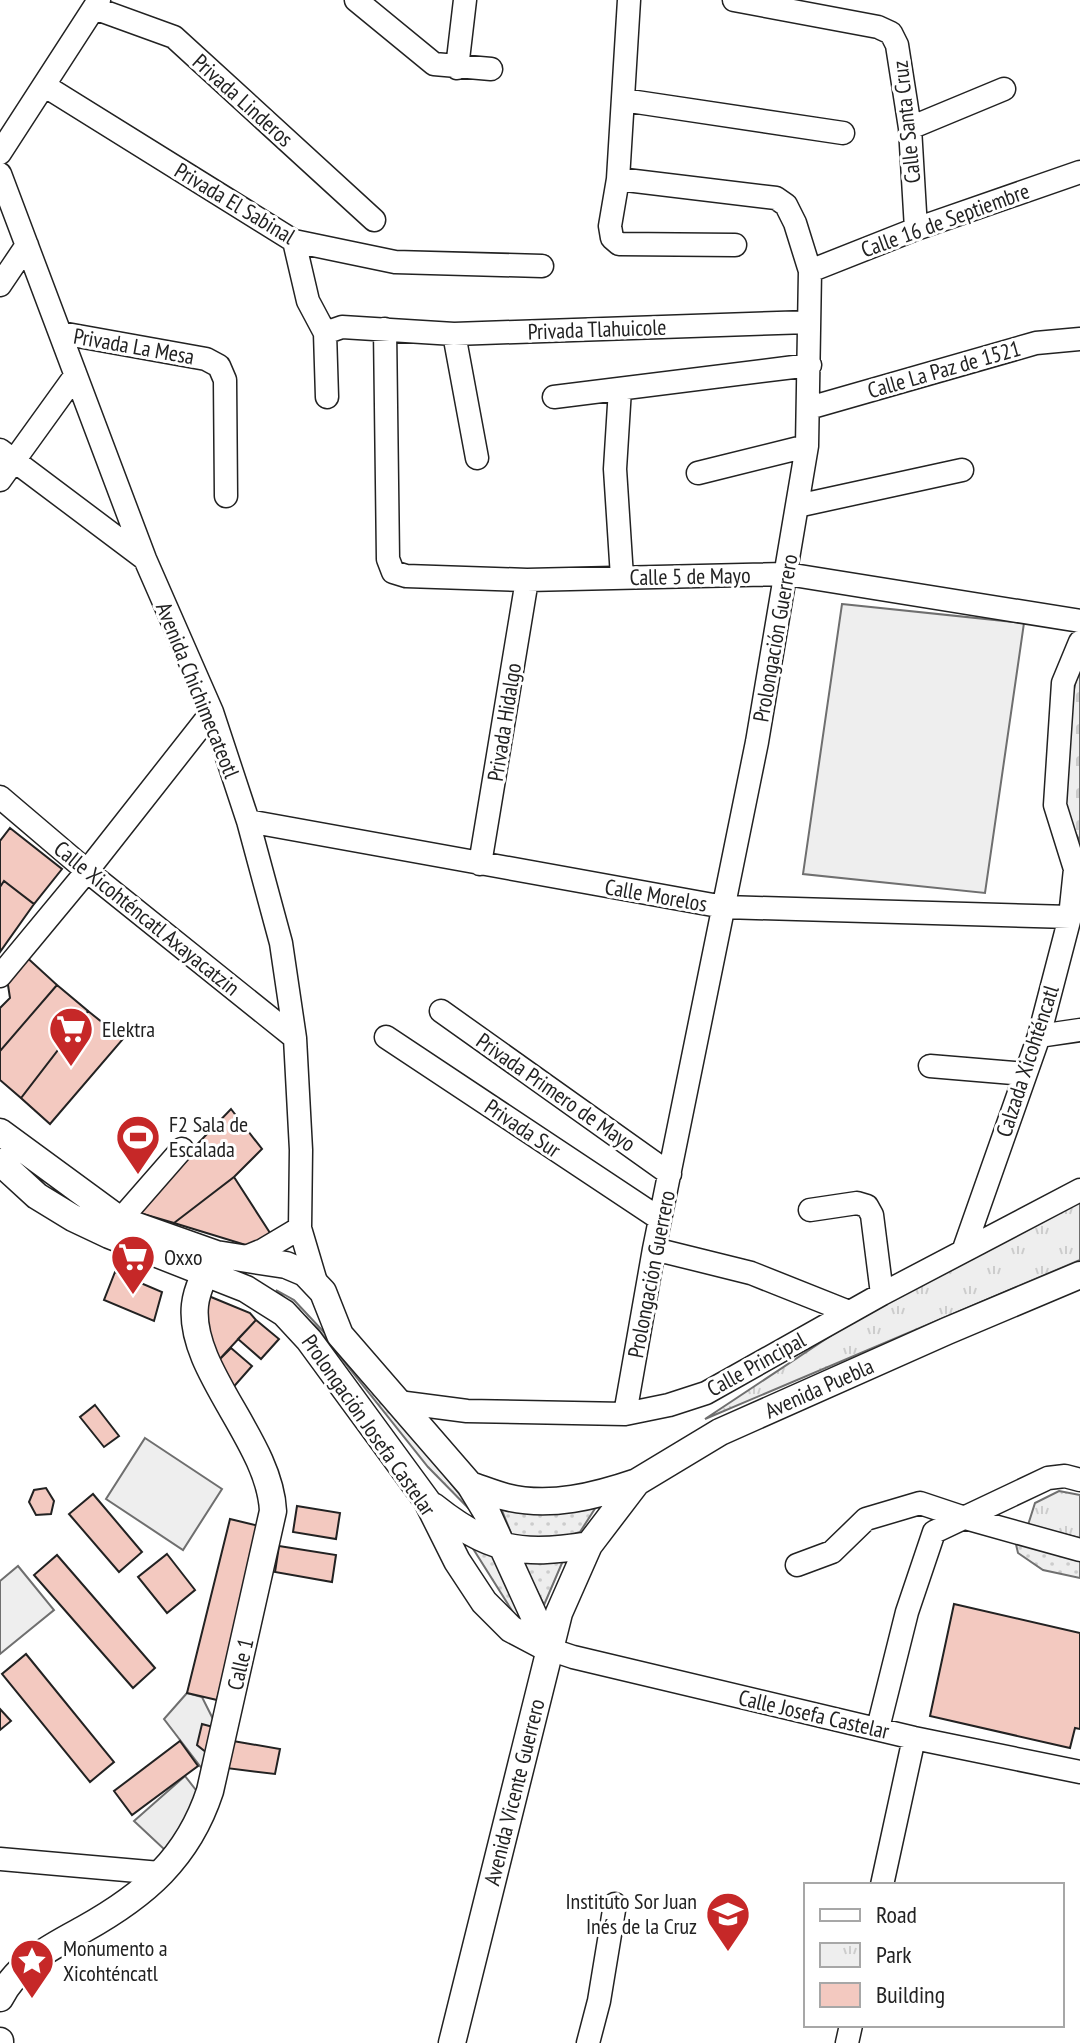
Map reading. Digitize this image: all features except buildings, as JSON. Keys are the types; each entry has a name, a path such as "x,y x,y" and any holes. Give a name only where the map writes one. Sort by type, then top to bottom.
{"main road":[{"name":"Prolongación Josefa Castelar","path":"3,1154 120,1220 221,1263 246,1289 264,1298 299,1327 427,1501 457,1561 484,1602 511,1629 549,1649"},
{"name":"Prolongación Josefa Castelar","path":"3,1154 37,1196 73,1218 221,1263 286,1265 305,1273 322,1293 340,1335 470,1485 549,1649"},
{"name":"Calle 1","path":"0,1998 7,1984 24,1965 130,1900 176,1858 188,1842 210,1791 273,1511 272,1491 264,1467 220,1386 199,1337 195,1306 221,1263"},
{"name":"Avenida Puebla","path":"589,1545 637,1482 720,1432 1080,1275"},
{"path":"299,1327 310,1322 322,1293"},
{"path":"470,1485 507,1497 540,1501 606,1493 637,1482"},
{"path":"427,1501 462,1529 503,1548 561,1550 589,1545"},
{"name":"Avenida Vicente Guerrero","path":"452,2043 549,1649 559,1613 589,1545"}],"street":[{"path":"356,0 434,64 491,69"},
{"path":"457,68 465,0"},
{"path":"629,0 618,179 610,226 612,238 619,244 735,245"},
{"name":"Calle Santa Cruz","path":"734,0 878,27 891,33 897,45 910,128 916,229"},
{"path":"0,153 96,4"},
{"name":"Privada Linderos","path":"96,4 174,37 374,220"},
{"name":"Privada El Sabinal","path":"45,86 294,241 395,262 542,266"},
{"path":"910,128 1004,89"},
{"path":"623,100 843,133"},
{"name":"Calle 16 de Septiembre","path":"810,271 916,229 1080,172"},
{"name":"Avenida Chichimecateotl","path":"0,174 145,559 212,712 248,821 281,943 295,1038 301,1150 300,1228 322,1293"},
{"name":"Prolongación Guerrero","path":"618,179 776,198 786,205 795,223 810,271 807,446 787,574 757,742 654,1249 625,1414"},
{"path":"294,241 308,301 325,333 327,397"},
{"path":"0,285 27,245"},
{"name":"Privada Tlahuicole","path":"325,333 342,327 454,334 809,322"},
{"name":"Calle 5 de Mayo","path":"385,329 388,559 393,572 406,576 527,580 787,574 1080,621"},
{"name":"Privada La Mesa","path":"61,333 206,359 219,366 225,380 226,496"},
{"path":"454,334 477,458"},
{"name":"Calle La Paz de 1521","path":"809,408 1036,343 1080,339"},
{"path":"554,397 810,365"},
{"path":"0,480 7,456 75,376"},
{"path":"620,389 615,469 622,577"},
{"path":"698,473 807,446"},
{"path":"7,456 145,559"},
{"path":"797,506 962,470"},
{"name":"Privada Hidalgo","path":"480,864 527,580"},
{"path":"1077,869 1055,805 1063,683 1080,642"},
{"path":"0,976 212,712"},
{"name":"Calle Xicohténcatl Axayacatzin","path":"0,797 295,1038"},
{"name":"Calle Morelos","path":"248,821 724,907 1070,917"},
{"name":"Calzada Xicohténcatl","path":"964,1249 1039,1036 1070,917 1077,869"},
{"name":"Privada Primero de Mayo","path":"441,1011 670,1174"},
{"path":"1039,1036 1080,1030"},
{"name":"Privada Sur","path":"386,1037 660,1219"},
{"path":"930,1066 1025,1074"},
{"path":"120,1220 182,1149"},
{"name":"Calle Principal","path":"398,1402 467,1411 625,1414 669,1405 706,1393 964,1249 1080,1190"},
{"path":"810,1210 857,1203 867,1206 872,1215 882,1294"},
{"path":"221,1263 263,1250 300,1228"},
{"path":"654,1249 751,1273 849,1312"},
{"path":"878,1728 907,1612 934,1532 1048,1478 1065,1476 1080,1480"},
{"path":"797,1565 832,1552 866,1519 920,1503 1080,1550"},
{"name":"Calle Josefa Castelar","path":"549,1649 914,1738 1080,1772"},
{"path":"882,1883 914,1738"},
{"path":"0,1859 160,1873"},
{"path":"588,2043 599,2001 615,1904"}],"green space":[{"path":"842,604 1024,623 985,893 803,874"},
{"path":"1080,660 1080,841 1065,815 1072,699"},
{"path":"1080,1201 1080,1260 705,1419 865,1313"},
{"path":"276,1290 294,1300 363,1374 482,1522 428,1467 318,1329"},
{"path":"145,1438 222,1489 183,1550 106,1499"},
{"path":"1059,1491 1080,1495 1080,1538 1028,1525 1035,1503"},
{"path":"596,1507 580,1532 567,1536 513,1538 501,1508 548,1514"},
{"path":"1014,1536 1080,1552 1080,1578 1043,1570 1018,1553"},
{"path":"472,1547 495,1554 526,1619 521,1625"},
{"path":"565,1556 544,1605 522,1561"},
{"path":"18,1566 54,1610 0,1654 0,1581"}],"shaded area":[{"path":"187,1693 202,1697 213,1719 203,1770 164,1719"},
{"path":"185,1776 199,1794 166,1851 134,1821"}],"place":[{"name":"Elektra","path":"71,1068"},
{"name":"F2 Sala de Escalada","path":"138,1176"},
{"name":"Oxxo","path":"133,1296"},
{"name":"Instituto Sor Juan Inés de la Cruz","path":"728,1953"},
{"name":"Monumento a Xicohténcatl","path":"32,2000"}]}
